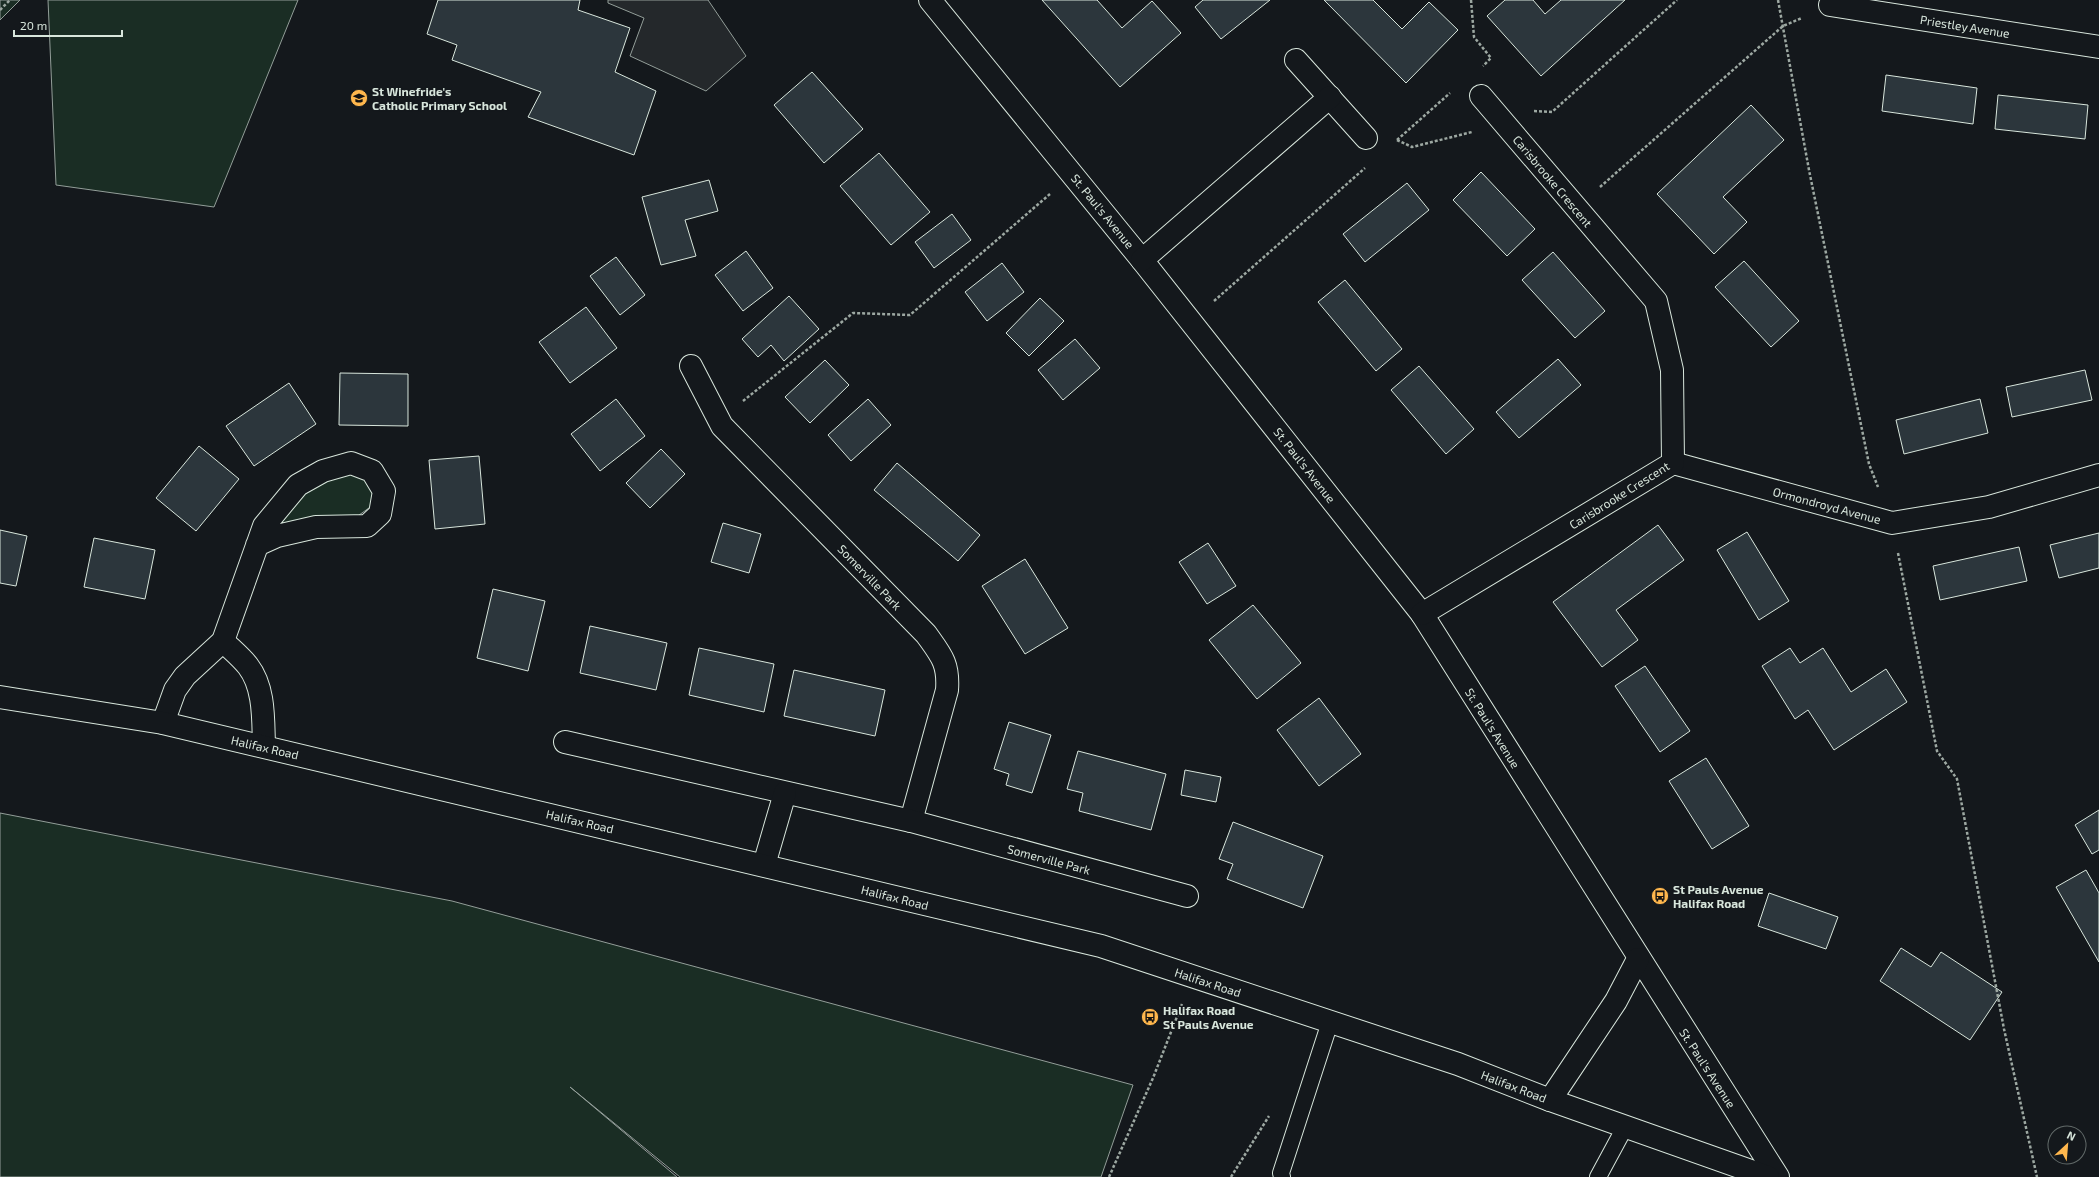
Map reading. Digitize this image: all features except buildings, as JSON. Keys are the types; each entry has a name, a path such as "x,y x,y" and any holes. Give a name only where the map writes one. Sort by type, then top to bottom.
{"main road":[{"name":"St. Paul's Avenue","path":"930,0 1191,321 1422,614 1638,959 1778,1177"},
{"name":"Priestley Avenue","path":"1830,5 2099,47"},
{"path":"1296,60 1366,138"},
{"name":"Carisbrooke Crescent","path":"1422,614 1673,463 1672,370 1656,301 1482,96"},
{"path":"1142,260 1330,97"},
{"name":"Somerville Park","path":"691,366 722,426 926,634 942,657 948,674 947,690 912,821"},
{"path":"163,723 175,690 185,676 223,641 257,545 264,526 298,485 323,471 351,463 372,471 384,491 380,514 367,526 316,527 277,536 257,545"},
{"name":"Ormondroyd Avenue","path":"1673,463 1892,523 1989,507 2099,475"},
{"path":"223,641 248,666 260,693 263,706 264,746"},
{"name":"Halifax Road","path":"0,697 163,723 1100,946 1458,1064 1550,1100 1768,1177"},
{"name":"Somerville Park","path":"565,742 912,821 1188,896"},
{"path":"764,865 785,793"},
{"path":"1550,1100 1616,1001 1638,959"}],"lane":[{"path":"1282,1177 1281,1173 1288,1148 1330,1022"},
{"path":"1598,1177 1625,1127"}],"path":[{"path":"0,10 10,0"},
{"path":"1392,145 1491,58 1474,37 1471,0"},
{"path":"1366,138 1397,140 1412,146 1505,124 1527,110 1552,112 1677,0"},
{"path":"1778,0 1809,170 1869,464 1892,523 1937,750 1957,779 2004,1029 2037,1177"},
{"path":"1576,208 1783,26"},
{"path":"1467,79 1482,96"},
{"path":"1191,321 1368,166"},
{"path":"719,420 853,313 910,315 1073,174"},
{"path":"1109,1177 1153,1078 1184,999"},
{"path":"1231,1177 1271,1113"}],"green space":[{"path":"0,0 20,0 0,20"},
{"path":"48,0 298,0 214,207 56,185"},
{"path":"347,473 368,480 372,489 373,505 355,518 279,524 294,505 308,491 324,481"},
{"path":"0,813 452,901 1133,1085 1101,1177 680,1177 570,1087 677,1177 0,1177"}],"shaded area":[{"path":"608,0 708,0 746,56 706,91 630,56 644,18 608,3"}],"place":[{"name":"St Winefride's Catholic Primary School","path":"359,98"},
{"name":"St Pauls Avenue Halifax Road","path":"1660,896"},
{"name":"Halifax Road St Pauls Avenue","path":"1150,1017"}]}
